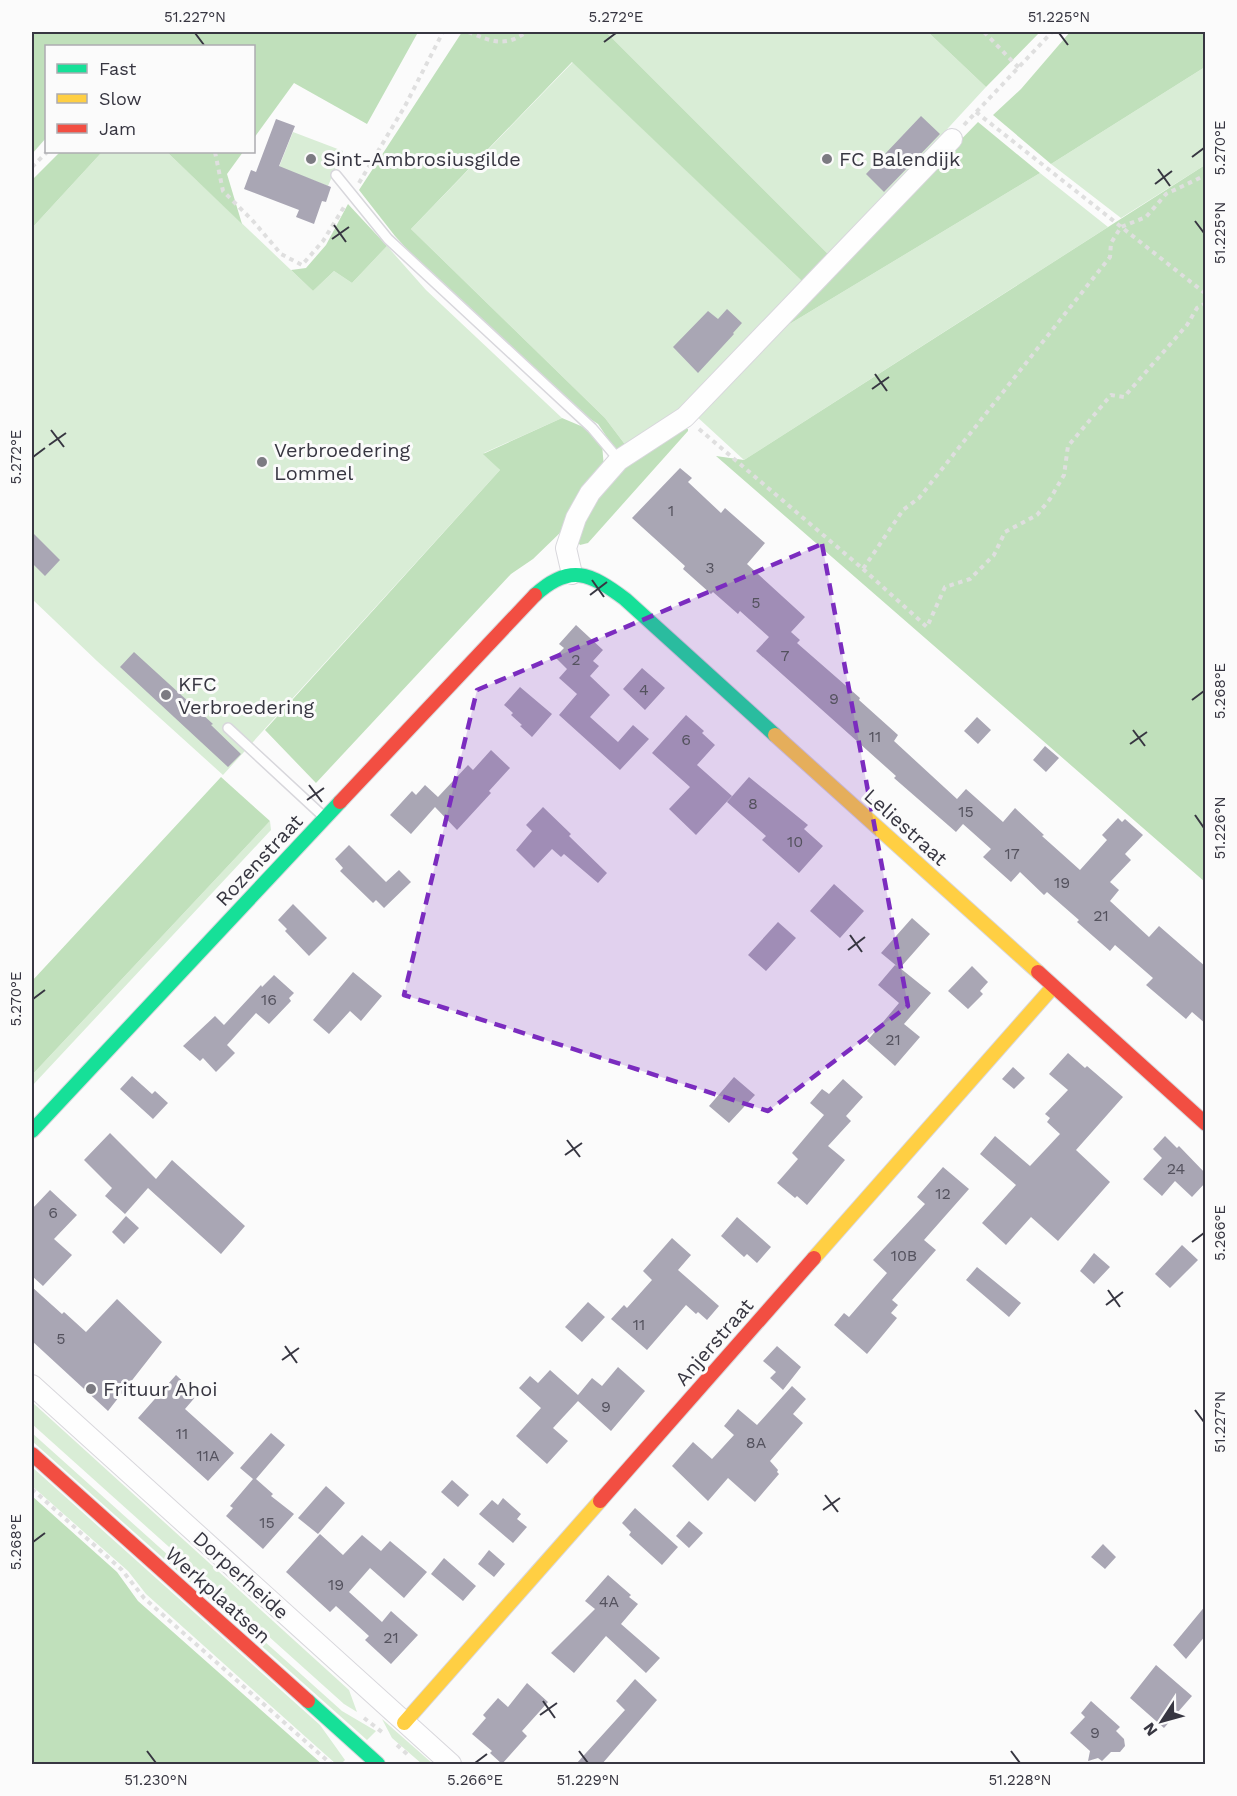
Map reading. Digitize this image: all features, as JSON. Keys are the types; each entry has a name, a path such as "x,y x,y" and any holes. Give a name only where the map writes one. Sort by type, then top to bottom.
{"street":[{"path":"572,574 566,548 576,518 590,493 619,460 685,417 952,139"},
{"name":"Rozenstraat","path":"32,1131 529,600 555,578 572,574"},
{"name":"Leliestraat","path":"572,574 596,579 625,599 1206,1124"},
{"name":"Anjerstraat","path":"404,1723 1053,987"},
{"name":"Dorperheide","path":"32,1385 451,1764"},
{"name":"Werkplaatsen","path":"32,1454 378,1764"}],"lane":[{"path":"336,176 388,239 592,428 619,460"},
{"path":"228,728 325,817"}],"path":[{"path":"215,153 224,191 281,254 302,265 323,241 352,195 405,106 443,32"},
{"path":"468,32 494,42 516,40 526,32"},
{"path":"984,32 1019,68"},
{"path":"952,139 1052,32"},
{"path":"976,112 1206,294"},
{"path":"32,167 46,153"},
{"path":"863,569 903,510 919,498 1110,257 1111,243 1121,227 1146,217 1166,194 1206,175"},
{"path":"685,417 863,569 927,627 945,587 970,579 994,555 1005,532 1037,515 1050,499 1064,475 1068,446 1111,395 1124,397 1187,325 1197,308 1206,303"},
{"path":"32,1489 122,1570 144,1598 331,1764"}],"highlighted area":[{"path":"822,544 908,1006 768,1111 404,995 477,690"}],"green space":[{"path":"32,32 413,32 417,34 367,124 294,83 255,137 255,45 45,45 45,139 32,154"},
{"path":"462,32 606,32 830,256 804,283 572,62 411,229 605,418 630,451 619,455 598,424 560,399 471,319 395,236 359,190"},
{"name":"FC Balendijk","path":"606,32 928,32 986,87 830,256"},
{"path":"928,32 1040,32 986,87"},
{"path":"1070,32 1205,32 1205,67 1051,164 993,115 1021,89"},
{"path":"573,62 804,283 679,415 630,451 605,418 411,229"},
{"path":"1205,67 1205,165 1121,218 1051,164"},
{"path":"978,122 1040,173 773,334"},
{"name":"Sint-Ambrosiusgilde","path":"293,132 343,151 328,186 279,167"},
{"path":"59,153 101,153 32,228 32,180"},
{"name":"Verbroedering Lommel","path":"101,153 168,153 313,291 334,271 352,283 387,246 426,290 562,418 484,453 500,470 223,775 32,599 32,228"},
{"path":"168,153 242,153 227,174 242,224"},
{"path":"1205,165 1205,882 716,456 744,460"},
{"path":"1040,173 1108,227 744,460 695,415 773,334"},
{"path":"348,204 387,246 352,283 334,271 313,291 291,270 306,268 326,245"},
{"path":"562,418 588,429 602,444 604,468 564,529 533,559 511,574 316,783 265,730 500,470 483,454"},
{"path":"680,426 688,431 588,543 580,545 577,541 592,498 628,463"},
{"path":"221,777 270,821 32,1075 32,981"},
{"path":"270,821 271,830 32,1086 32,1075"},
{"path":"32,1402 349,1690 357,1712 344,1704 32,1424"},
{"path":"32,1433 342,1711 376,1731 367,1740 32,1441"},
{"path":"32,1467 320,1725 345,1760 341,1764 336,1764 146,1594 128,1571 32,1486"},
{"path":"32,1496 117,1572 138,1601 322,1764 32,1764"},
{"path":"382,1719 433,1764 422,1764 392,1738"}],"building":[{"path":"921,116 940,134 884,192 866,174"},
{"name":"Sint-Ambrosiusgilde","path":"276,119 295,126 279,166 331,187 326,202 322,201 314,224 296,217 299,210 244,189 251,170 256,172"},
{"path":"727,309 742,323 698,373 673,347 708,311 718,319"},
{"path":"680,468 692,478 688,482 721,513 725,508 765,543 747,564 805,617 791,632 800,640 797,643 898,735 894,741 957,799 966,789 1003,822 1015,808 1080,870 1107,840 1102,835 1118,818 1122,822 1125,819 1143,835 1125,854 1131,860 1110,882 1119,890 1110,901 1149,937 1159,926 1206,967 1206,1024 1192,1012 1186,1019 1146,985 1153,978 1115,945 1110,951 1077,922 1079,920 1047,892 1044,895 1020,872 1011,882 983,857 991,849 963,824 956,832 756,651 769,637 740,611 738,614 713,592 711,594 683,569 685,566 632,518"},
{"path":"32,532 60,560 45,576 32,563"},
{"path":"576,625 603,650 593,661 599,666 590,676 610,695 590,717 618,742 633,725 649,739 620,770 559,715 577,694 559,678 567,669 555,657 564,648 559,644"},
{"name":"KFC Verbroedering","path":"134,652 213,724 211,725 241,754 228,767 120,667"},
{"path":"642,668 665,688 645,710 623,689"},
{"path":"520,687 552,714 532,737 504,705"},
{"path":"686,715 704,731 702,733 715,745 697,765 732,796 696,835 669,809 690,787 652,753"},
{"path":"977,717 991,730 978,744 964,731"},
{"path":"1045,746 1059,758 1046,772 1033,760"},
{"path":"491,750 510,768 489,791 491,793 457,830 435,807 411,834 390,815 412,791 416,795 425,785 438,797 468,765 473,770"},
{"path":"749,777 808,825 804,829 823,846 799,873 762,840 766,836 727,802"},
{"path":"543,807 607,873 598,883 564,854 561,857 552,849 534,868 516,850 532,831 526,825"},
{"path":"349,845 386,882 399,870 411,882 384,908 376,900 373,903 340,871 343,868 335,859"},
{"path":"834,884 864,911 840,938 810,911"},
{"path":"293,904 327,938 309,956 285,931 287,929 278,920"},
{"path":"912,918 930,934 900,968 931,993 904,1024 920,1037 895,1066 867,1041 899,1003 878,985 895,965 898,967 881,953"},
{"path":"778,922 796,938 766,971 748,955"},
{"path":"972,966 988,982 980,991 983,994 968,1009 948,991"},
{"path":"353,972 382,996 361,1021 350,1011 329,1034 313,1020"},
{"path":"274,975 294,993 289,998 291,1001 269,1024 256,1013 227,1045 235,1053 216,1072 203,1058 200,1061 183,1046 215,1016 224,1025 261,985 262,987"},
{"path":"1068,1053 1123,1097 1076,1150 1110,1182 1058,1241 1031,1217 1006,1245 982,1223 1016,1185 980,1154 995,1136 1030,1166 1060,1134 1047,1122 1050,1118 1045,1114 1068,1090 1049,1074"},
{"path":"1013,1067 1025,1078 1014,1089 1002,1079"},
{"path":"132,1076 152,1094 155,1091 168,1103 153,1119 120,1089"},
{"path":"734,1077 755,1095 729,1123 709,1106"},
{"path":"843,1079 863,1097 846,1116 851,1121 828,1146 845,1160 807,1205 777,1183 798,1159 792,1153 824,1115 810,1103 822,1089 829,1094"},
{"path":"110,1133 156,1179 172,1160 245,1226 221,1254 148,1188 125,1214 105,1196 112,1188 84,1160"},
{"path":"1165,1136 1177,1148 1179,1146 1206,1174 1206,1182 1192,1197 1175,1181 1162,1196 1143,1179 1162,1158 1153,1149"},
{"path":"943,1167 969,1189 924,1240 936,1250 892,1300 898,1305 891,1313 897,1318 867,1354 834,1325 844,1313 849,1317 887,1273 873,1260 925,1204 917,1197"},
{"path":"50,1190 77,1215 54,1239 72,1255 43,1286 32,1276 32,1209"},
{"path":"126,1216 139,1228 124,1244 112,1232"},
{"path":"737,1217 771,1247 757,1263 747,1254 744,1257 721,1236"},
{"path":"672,1238 691,1255 678,1270 719,1306 707,1320 686,1305 647,1350 611,1319 624,1305 627,1308 652,1280 643,1271"},
{"path":"1182,1245 1198,1260 1170,1288 1155,1274"},
{"path":"1094,1253 1110,1267 1094,1284 1080,1271"},
{"path":"977,1267 1021,1303 1009,1317 966,1280"},
{"path":"32,1287 86,1332 117,1299 162,1342 108,1411 32,1341"},
{"path":"588,1302 605,1317 582,1342 565,1327"},
{"path":"777,1346 801,1367 783,1390 770,1378 776,1372 763,1361"},
{"path":"618,1367 645,1391 611,1431 578,1401 553,1428 568,1441 547,1464 516,1436 541,1408 519,1388 530,1376 538,1383 550,1370 578,1395 592,1378 602,1386"},
{"path":"176,1375 197,1395 185,1409 234,1453 208,1481 138,1418"},
{"path":"792,1386 806,1399 793,1414 803,1423 770,1461 779,1474 755,1502 728,1478 708,1501 672,1466 693,1442 712,1459 734,1435 724,1426 738,1409 757,1425"},
{"path":"271,1433 285,1445 256,1479 273,1494 271,1496 294,1514 263,1549 226,1516 233,1508 230,1506 253,1479 240,1468"},
{"path":"452,1480 469,1495 458,1507 441,1492"},
{"path":"326,1486 345,1503 318,1534 298,1518"},
{"path":"503,1498 521,1514 517,1519 527,1527 513,1543 479,1514 492,1500 498,1505"},
{"path":"635,1508 678,1547 662,1565 629,1535 631,1532 622,1523"},
{"path":"689,1521 703,1533 689,1548 676,1536"},
{"path":"320,1534 343,1555 362,1535 381,1551 390,1541 427,1572 404,1598 370,1568 349,1592 382,1622 391,1611 418,1635 391,1664 365,1640 369,1636 336,1606 330,1612 286,1572"},
{"path":"1103,1544 1116,1557 1105,1569 1091,1557"},
{"path":"489,1550 505,1564 494,1577 478,1564"},
{"path":"444,1558 476,1586 463,1601 431,1574"},
{"path":"608,1575 638,1604 621,1624 660,1658 646,1673 606,1636 574,1673 551,1653 595,1609 585,1601"},
{"path":"1206,1605 1206,1635 1186,1659 1173,1645"},
{"path":"1156,1665 1192,1696 1164,1728 1130,1698"},
{"path":"635,1679 657,1700 602,1764 576,1764 625,1710 616,1701"},
{"path":"527,1683 548,1702 522,1731 527,1736 502,1764 490,1753 492,1751 472,1734 486,1718 483,1715 498,1698 508,1707"},
{"path":"1091,1701 1120,1727 1116,1731 1124,1739 1125,1746 1120,1752 1111,1752 1102,1761 1098,1758 1088,1761 1090,1751 1070,1733 1085,1717 1081,1713"}],"traffic: fast":[{"path":"535,595 559,578 570,575 580,575 601,583 625,599 775,735"},
{"path":"32,1131 340,802"},
{"path":"308,1701 378,1764"}],"traffic: slow":[{"path":"775,735 1038,972"},
{"path":"814,1258 1053,987"},
{"path":"404,1723 600,1501"}],"traffic: jam":[{"path":"340,802 535,595"},
{"path":"1038,972 1206,1124"},
{"path":"600,1501 814,1258"},
{"path":"32,1454 308,1701"}],"place":[{"name":"Sint-Ambrosiusgilde","path":"311,159"},
{"name":"FC Balendijk","path":"827,159"},
{"name":"Verbroedering Lommel","path":"262,462"},
{"name":"KFC Verbroedering","path":"166,695"},
{"name":"Frituur Ahoi","path":"91,1389"}]}
